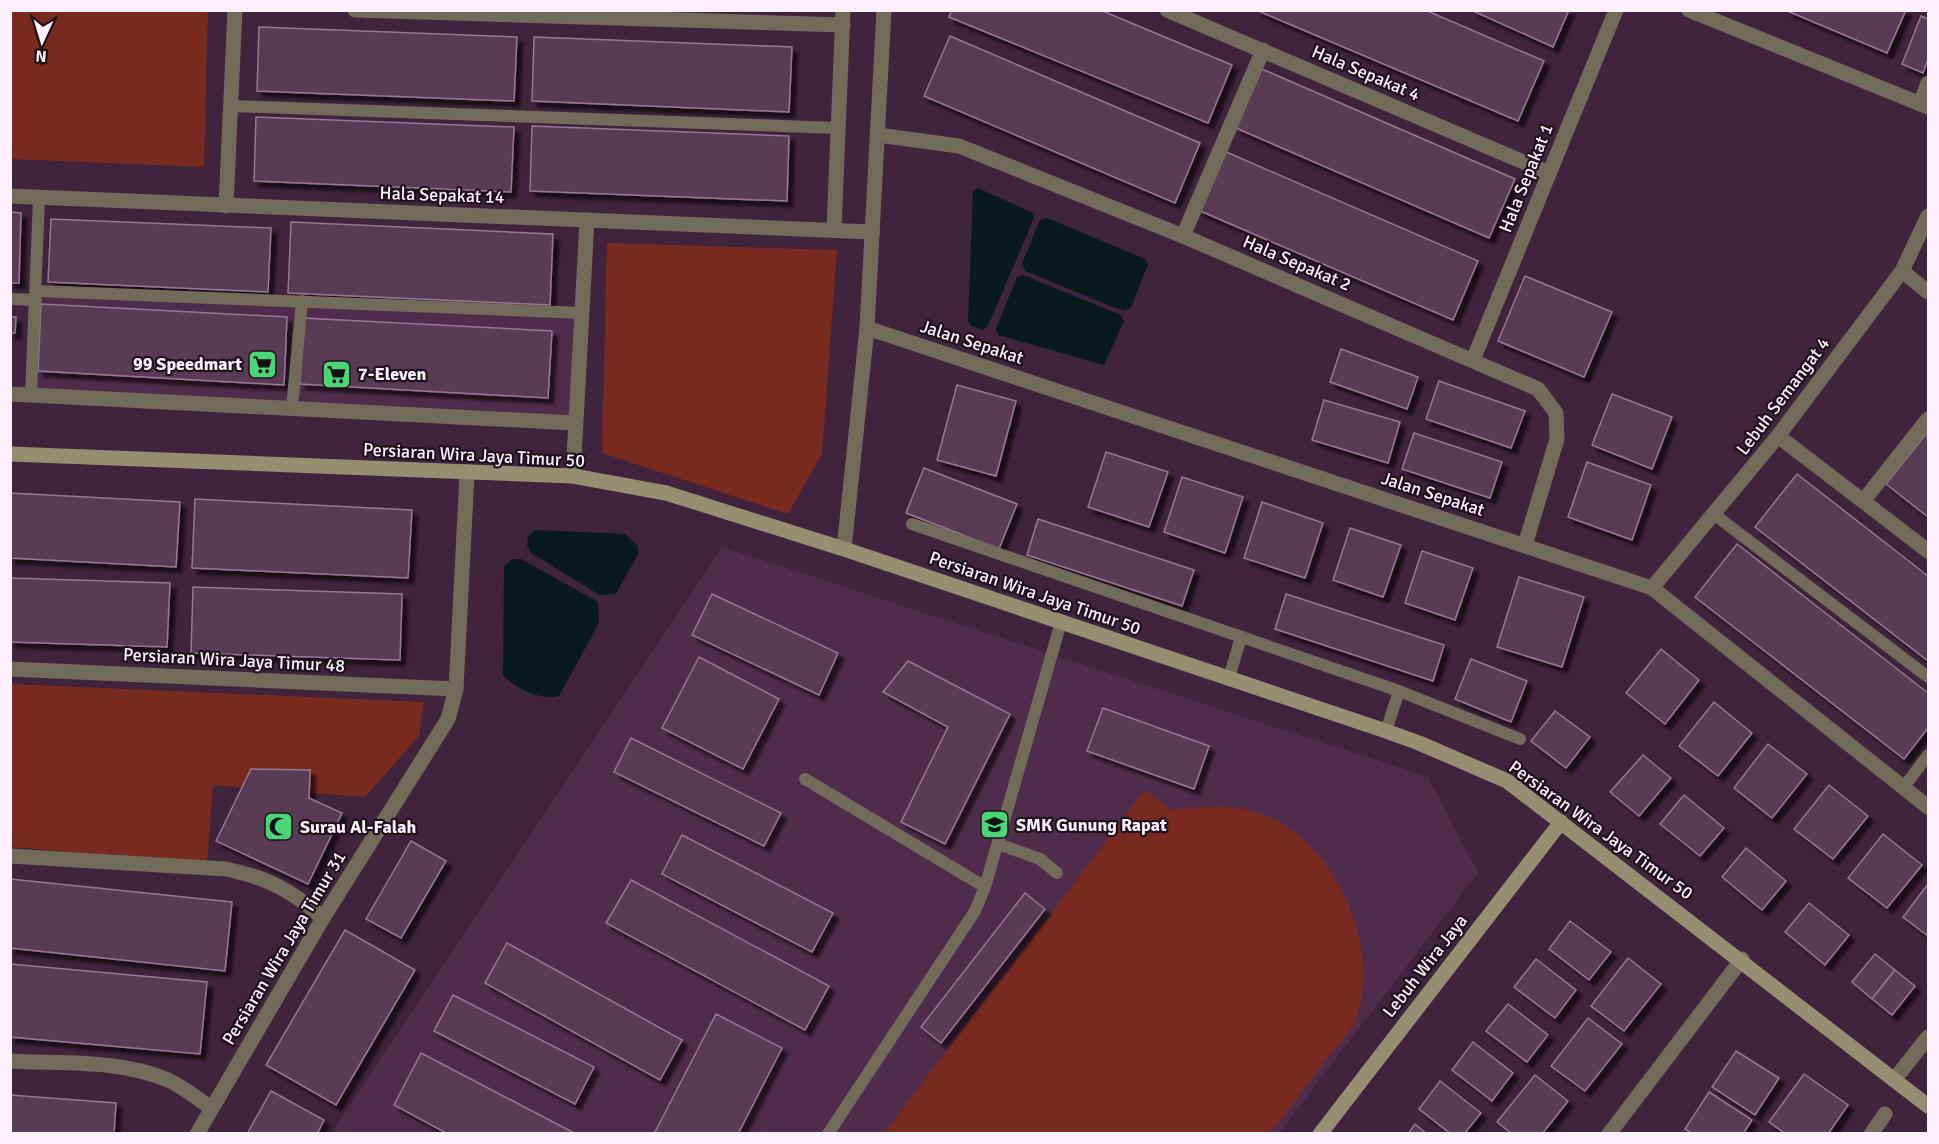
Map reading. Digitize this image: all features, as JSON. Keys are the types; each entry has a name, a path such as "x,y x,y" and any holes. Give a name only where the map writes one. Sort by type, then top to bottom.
{"street":[{"path":"226,206 235,10"},
{"path":"355,10 843,18 834,230"},
{"path":"844,549 867,328 884,10"},
{"name":"Hala Sepakat 4","path":"1167,10 1549,173"},
{"name":"Hala Sepakat 1","path":"1473,360 1616,10"},
{"path":"1689,10 1924,105 1929,83"},
{"path":"1183,236 1263,50"},
{"name":"Hala Sepakat 2","path":"878,135 959,146 1183,236 1538,389 1556,412 1557,439 1525,545"},
{"name":"Hala Sepakat 14","path":"10,196 872,232"},
{"name":"Lebuh Semangat 4","path":"1652,588 1715,515 1902,271 1929,216"},
{"path":"573,476 587,220"},
{"path":"1902,271 1929,292"},
{"name":"Jalan Sepakat","path":"867,328 1652,588 1929,807"},
{"path":"10,394 575,423"},
{"path":"1864,500 1928,420"},
{"path":"1778,435 1929,551"},
{"name":"Persiaran Wira Jaya Timur 50","path":"10,454 467,474 573,476 666,493 844,549 1386,731 1507,781 1742,959 1929,1106"},
{"name":"Persiaran Wira Jaya Timur 31","path":"197,1134 323,918 448,719 456,689 467,474"},
{"name":"Persiaran Wira Jaya Timur 48","path":"10,669 456,689"},
{"name":"Lebuh Wira Jaya","path":"1320,1134 1561,822"},
{"path":"10,856 226,869 255,875 278,885 298,896 323,918"},
{"path":"1609,1134 1742,959"},
{"path":"1894,1080 1929,1037"},
{"path":"10,1061 118,1066 169,1081 211,1108"},
{"path":"1871,1134 1885,1114"}],"lane":[{"path":"232,106 837,128"},
{"path":"31,394 39,198"},
{"path":"10,299 36,296 302,302 583,313"},
{"path":"292,408 302,302"},
{"path":"1715,515 1929,677"},
{"path":"912,524 1399,691 1520,739"},
{"path":"828,1134 975,911 986,886 1060,622"},
{"path":"1229,678 1241,637"},
{"path":"1386,731 1399,691"},
{"path":"1904,787 1929,755"},
{"path":"806,779 986,886"},
{"path":"998,844 1040,859 1057,873"}],"shaded area":[{"path":"11,10 208,11 204,167 11,159"},
{"path":"978,188 1033,213 1034,218 988,326 983,330 971,326 968,321 973,192"},
{"path":"1047,218 1145,259 1148,264 1131,308 1123,311 1025,271 1022,263 1040,220"},
{"path":"607,243 837,250 822,454 788,514 602,453"},
{"path":"1023,275 1121,315 1124,321 1104,365 998,335 996,329 1017,277"},
{"path":"36,291 580,318 575,423 30,397"},
{"path":"536,530 625,534 638,546 638,554 616,594 600,595 531,553 527,545 528,536"},
{"name":"SMK Gunung Rapat","path":"722,547 1428,777 1478,873 1279,1133 331,1134"},
{"path":"512,559 521,559 598,602 599,623 559,696 544,697 529,693 503,675 504,567"},
{"path":"11,684 424,702 419,736 365,797 213,785 207,863 11,847"},
{"path":"1145,790 1171,810 1221,807 1246,809 1270,817 1294,832 1315,852 1334,876 1348,904 1358,933 1363,963 1362,992 1355,1020 1348,1033 1270,1133 884,1133"}],"building":[{"path":"952,10 1100,10 1232,65 1208,123 949,17"},
{"path":"1256,10 1425,10 1544,61 1518,121"},
{"path":"1471,10 1569,10 1553,47"},
{"path":"1785,10 1906,10 1887,53"},
{"path":"1921,16 1928,19 1928,59 1923,73 1902,64"},
{"path":"259,27 517,37 514,101 257,91"},
{"path":"950,36 1200,143 1175,203 924,96"},
{"path":"534,37 792,47 789,112 532,101"},
{"path":"1262,69 1515,179 1489,238 1236,128"},
{"path":"256,117 514,127 511,192 254,181"},
{"path":"532,126 789,136 787,201 530,191"},
{"path":"1224,151 1478,261 1453,320 1198,210"},
{"path":"10,212 21,213 19,283 10,283"},
{"path":"51,219 271,228 268,292 48,282"},
{"path":"291,222 553,234 550,305 288,293"},
{"path":"1525,276 1612,312 1584,377 1498,341"},
{"path":"41,304 287,317 284,385 38,371"},
{"path":"10,317 16,317 15,333 10,333"},
{"path":"303,318 552,331 548,398 300,384"},
{"path":"1341,349 1418,377 1407,409 1330,382"},
{"path":"1439,381 1525,411 1511,448 1426,419"},
{"path":"957,385 1016,401 996,476 937,460"},
{"path":"1612,394 1672,417 1652,469 1592,445"},
{"path":"1324,400 1400,422 1388,463 1312,440"},
{"path":"1414,433 1502,462 1490,498 1402,469"},
{"path":"1928,434 1928,517 1886,484"},
{"path":"1106,452 1168,472 1149,527 1088,507"},
{"path":"1587,462 1651,485 1632,540 1568,517"},
{"path":"924,468 1017,504 999,549 906,513"},
{"path":"1797,474 1928,576 1928,661 1755,527"},
{"path":"1182,477 1243,497 1225,553 1164,532"},
{"path":"10,493 180,502 176,567 10,558"},
{"path":"195,499 412,510 408,578 192,568"},
{"path":"1262,502 1323,523 1305,578 1244,558"},
{"path":"1038,519 1194,570 1182,606 1027,555"},
{"path":"1350,528 1401,545 1383,597 1333,580"},
{"path":"1737,544 1928,693 1928,728 1904,759 1695,597"},
{"path":"1422,551 1473,568 1455,620 1405,603"},
{"path":"1519,577 1584,597 1562,667 1497,647"},
{"path":"10,578 170,583 167,647 10,642"},
{"path":"193,587 402,594 400,660 191,653"},
{"path":"712,594 838,653 819,695 692,635"},
{"path":"1286,594 1444,645 1433,681 1275,629"},
{"path":"1661,649 1699,680 1665,724 1626,693"},
{"path":"699,657 779,699 743,769 662,728"},
{"path":"1471,659 1527,681 1511,722 1455,699"},
{"path":"908,661 1010,714 945,844 901,822 948,727 883,692"},
{"path":"1714,702 1752,733 1718,776 1679,746"},
{"path":"1103,708 1209,746 1194,789 1087,751"},
{"path":"1555,711 1590,737 1566,768 1531,741"},
{"path":"631,738 781,813 764,846 614,772"},
{"path":"1768,744 1807,774 1772,818 1734,788"},
{"path":"1643,755 1671,778 1639,816 1610,792"},
{"name":"Surau Al-Falah","path":"251,769 310,770 309,798 342,813 308,884 216,841"},
{"path":"1829,785 1868,816 1833,859 1794,829"},
{"path":"1684,795 1724,828 1700,856 1660,824"},
{"path":"1883,834 1922,865 1887,908 1848,878"},
{"path":"682,835 833,913 812,952 662,874"},
{"path":"411,841 446,861 401,938 366,919"},
{"path":"1746,848 1786,881 1762,910 1722,877"},
{"path":"10,879 232,902 225,971 10,948"},
{"path":"631,880 829,986 805,1030 606,923"},
{"path":"1928,884 1928,936 1903,917"},
{"path":"1025,893 1045,909 941,1043 921,1027"},
{"path":"1809,903 1849,935 1825,965 1785,932"},
{"path":"1570,921 1611,952 1589,980 1549,949"},
{"path":"345,930 415,970 336,1105 266,1065"},
{"path":"507,943 682,1040 660,1080 485,983"},
{"path":"1875,954 1895,970 1872,999 1852,982"},
{"path":"1628,958 1661,984 1624,1031 1591,1006"},
{"path":"1536,959 1576,990 1555,1018 1514,987"},
{"path":"10,964 207,982 200,1054 10,1037"},
{"path":"1895,970 1915,986 1892,1015 1872,999"},
{"path":"453,995 594,1067 575,1104 434,1031"},
{"path":"1508,1004 1548,1035 1527,1062 1486,1031"},
{"path":"716,1014 782,1048 738,1134 654,1134"},
{"path":"1588,1018 1622,1044 1585,1091 1551,1066"},
{"path":"1473,1042 1513,1073 1492,1101 1452,1070"},
{"path":"1736,1051 1779,1078 1755,1115 1712,1087"},
{"path":"421,1053 576,1134 448,1134 394,1105"},
{"path":"1804,1074 1848,1105 1828,1134 1786,1134 1769,1122"},
{"path":"1535,1075 1568,1101 1542,1134 1512,1134 1497,1122"},
{"path":"1440,1081 1481,1113 1464,1134 1451,1134 1419,1109"},
{"path":"271,1091 324,1120 317,1134 247,1134"},
{"path":"1709,1092 1752,1120 1743,1134 1693,1134 1685,1129"},
{"path":"10,1095 116,1103 114,1134 10,1134"},
{"path":"1415,1124 1427,1134 1408,1134"}],"place":[{"name":"99 Speedmart","path":"263,364"},
{"name":"7-Eleven","path":"337,374"},
{"name":"SMK Gunung Rapat","path":"995,825"},
{"name":"Surau Al-Falah","path":"279,827"}]}
